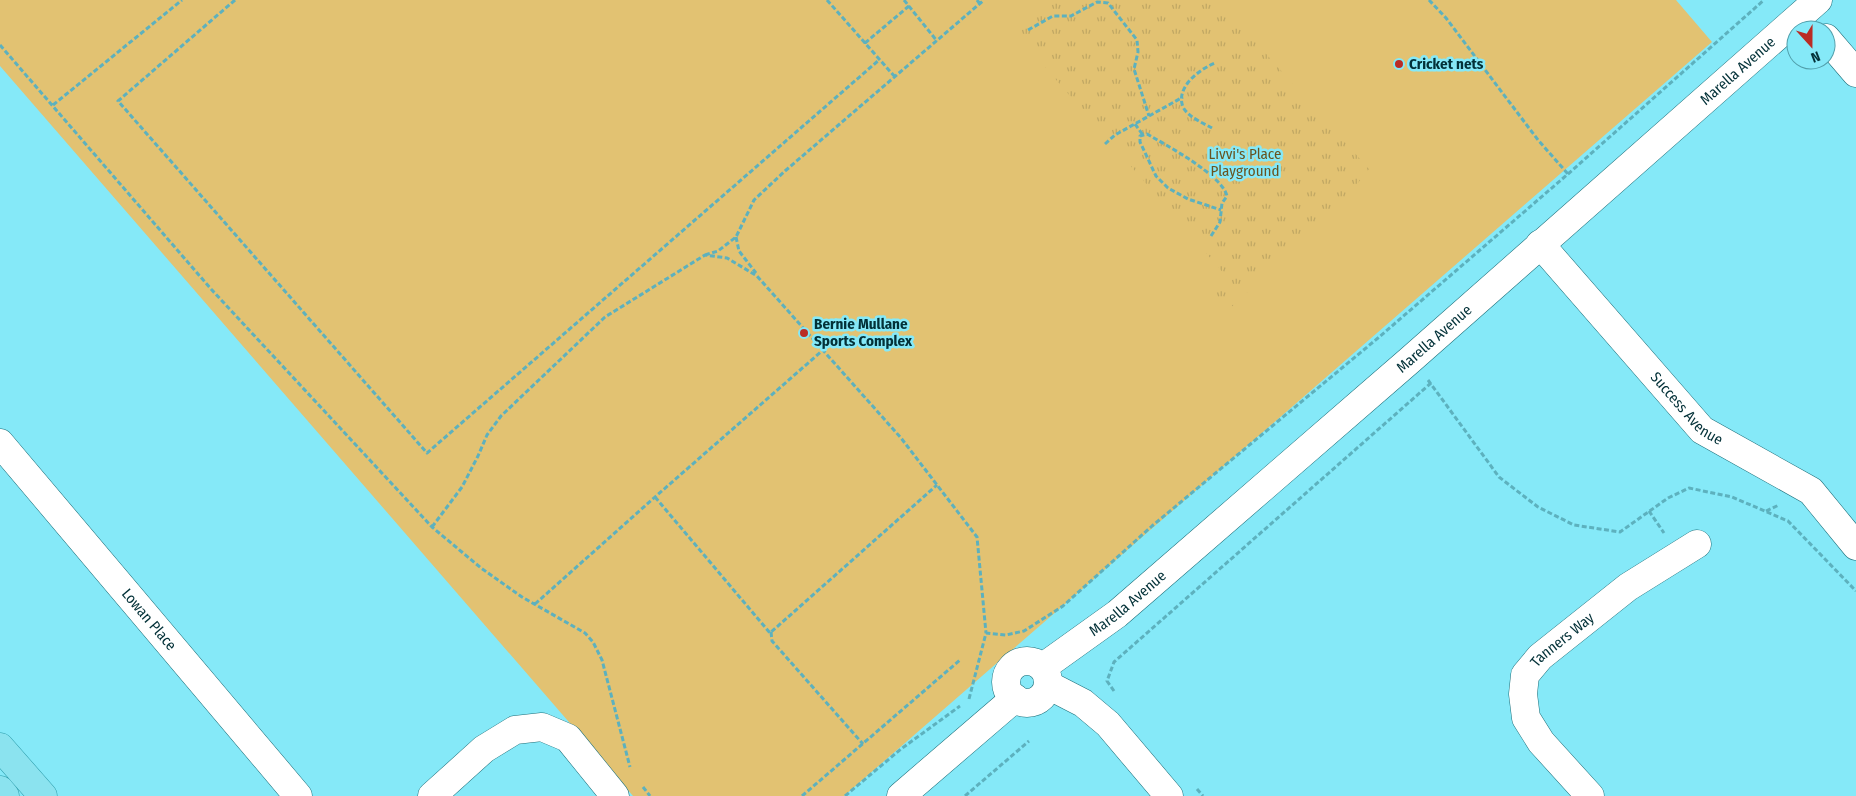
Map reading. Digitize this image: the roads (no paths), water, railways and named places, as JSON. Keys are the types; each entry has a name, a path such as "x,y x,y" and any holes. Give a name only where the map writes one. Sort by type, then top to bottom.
{"main road":[{"path":"0,747 43,796"},
{"path":"0,790 5,796"}],"street":[{"name":"Marella Avenue","path":"1045,676 1410,360 1540,244 1814,14"},
{"path":"1836,50 1856,73"},
{"name":"Success Avenue","path":"1540,244 1702,430 1811,491 1856,546"},
{"name":"Lowan Place","path":"0,443 298,796"},
{"name":"Tanners Way","path":"1590,796 1541,742 1526,718 1522,694 1525,675 1540,657 1628,587 1697,544"},
{"path":"1045,676 1042,697 1027,702 1014,698 1006,681 1009,671 1013,666 1027,660 1038,663 1045,676 1083,703 1108,724 1169,796"},
{"path":"901,796 1014,698"},
{"path":"432,796 484,749 515,730 542,727 568,738 615,796"}],"place":[{"name":"Cricket nets","path":"1399,64"},
{"name":"Bernie Mullane Sports Complex","path":"804,333"}],"park label":[{"name":"Livvi's Place Playground","path":"1245,162"}]}
